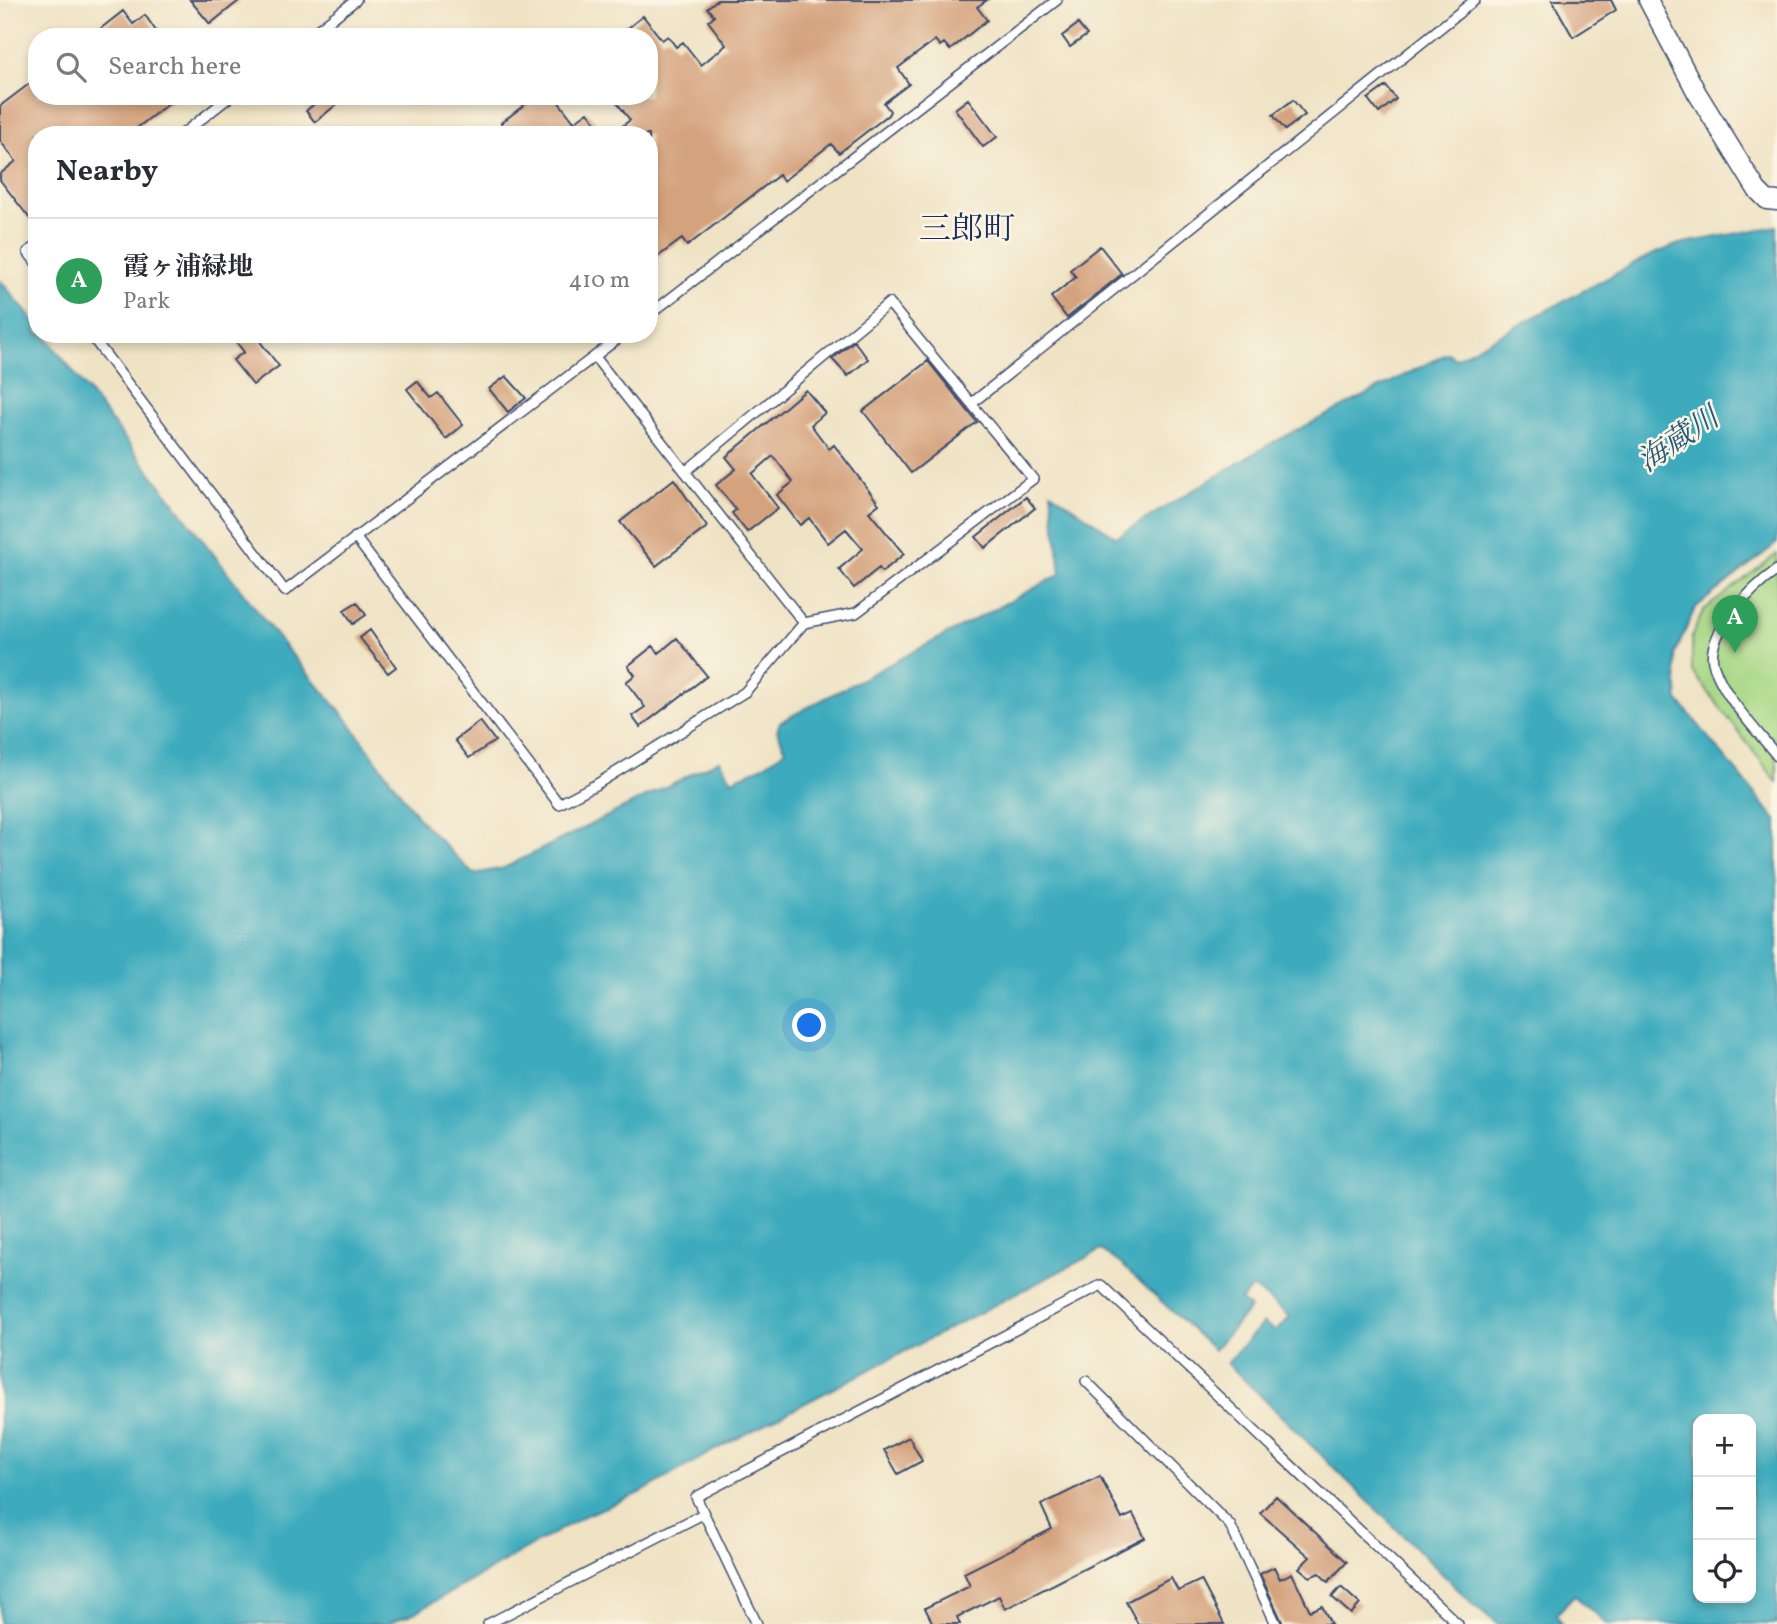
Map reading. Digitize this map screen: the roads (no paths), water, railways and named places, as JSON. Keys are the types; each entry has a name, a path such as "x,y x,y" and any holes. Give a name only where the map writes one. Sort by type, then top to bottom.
{"street":[{"path":"1648,0 1698,93 1757,190 1767,200 1777,201"}],"lane":[{"path":"320,28 356,0"},
{"path":"658,308 1057,0"},
{"path":"972,403 1475,0"},
{"path":"193,126 219,105"},
{"path":"355,537 559,804 597,784 745,692 804,623 856,613 1033,480 889,303 685,472"},
{"path":"97,343 285,591 613,343"},
{"path":"595,357 804,623"},
{"path":"1777,570 1739,605 1718,632 1713,663 1722,683 1777,756"},
{"path":"757,1624 696,1497 1101,1285 1458,1624"},
{"path":"1086,1381 1230,1525 1276,1624"},
{"path":"488,1624 703,1514"}],"water":[{"name":"海蔵川","path":"1777,226 1777,543 1695,608 1675,654 1678,700 1777,821 1777,1624 1607,1624 1574,1595 1557,1614 1562,1624 1498,1624 1475,1606 1227,1363 1263,1323 1276,1331 1290,1317 1253,1287 1241,1300 1250,1308 1214,1350 1121,1264 1101,1250 715,1450 640,1493 586,1515 416,1612 386,1624 0,1624 0,280 28,314 28,343 51,343 282,643 346,718 421,821 473,874 504,868 719,760 732,780 761,767 786,750 777,731 780,722 1061,574 1051,492 1116,537 1266,446 1448,353 1455,359 1649,256 1679,244"}],"place":[{"name":"霞ヶ浦緑地","path":"1735,653"}],"district":[{"name":"三郎町","path":"967,228"}]}
